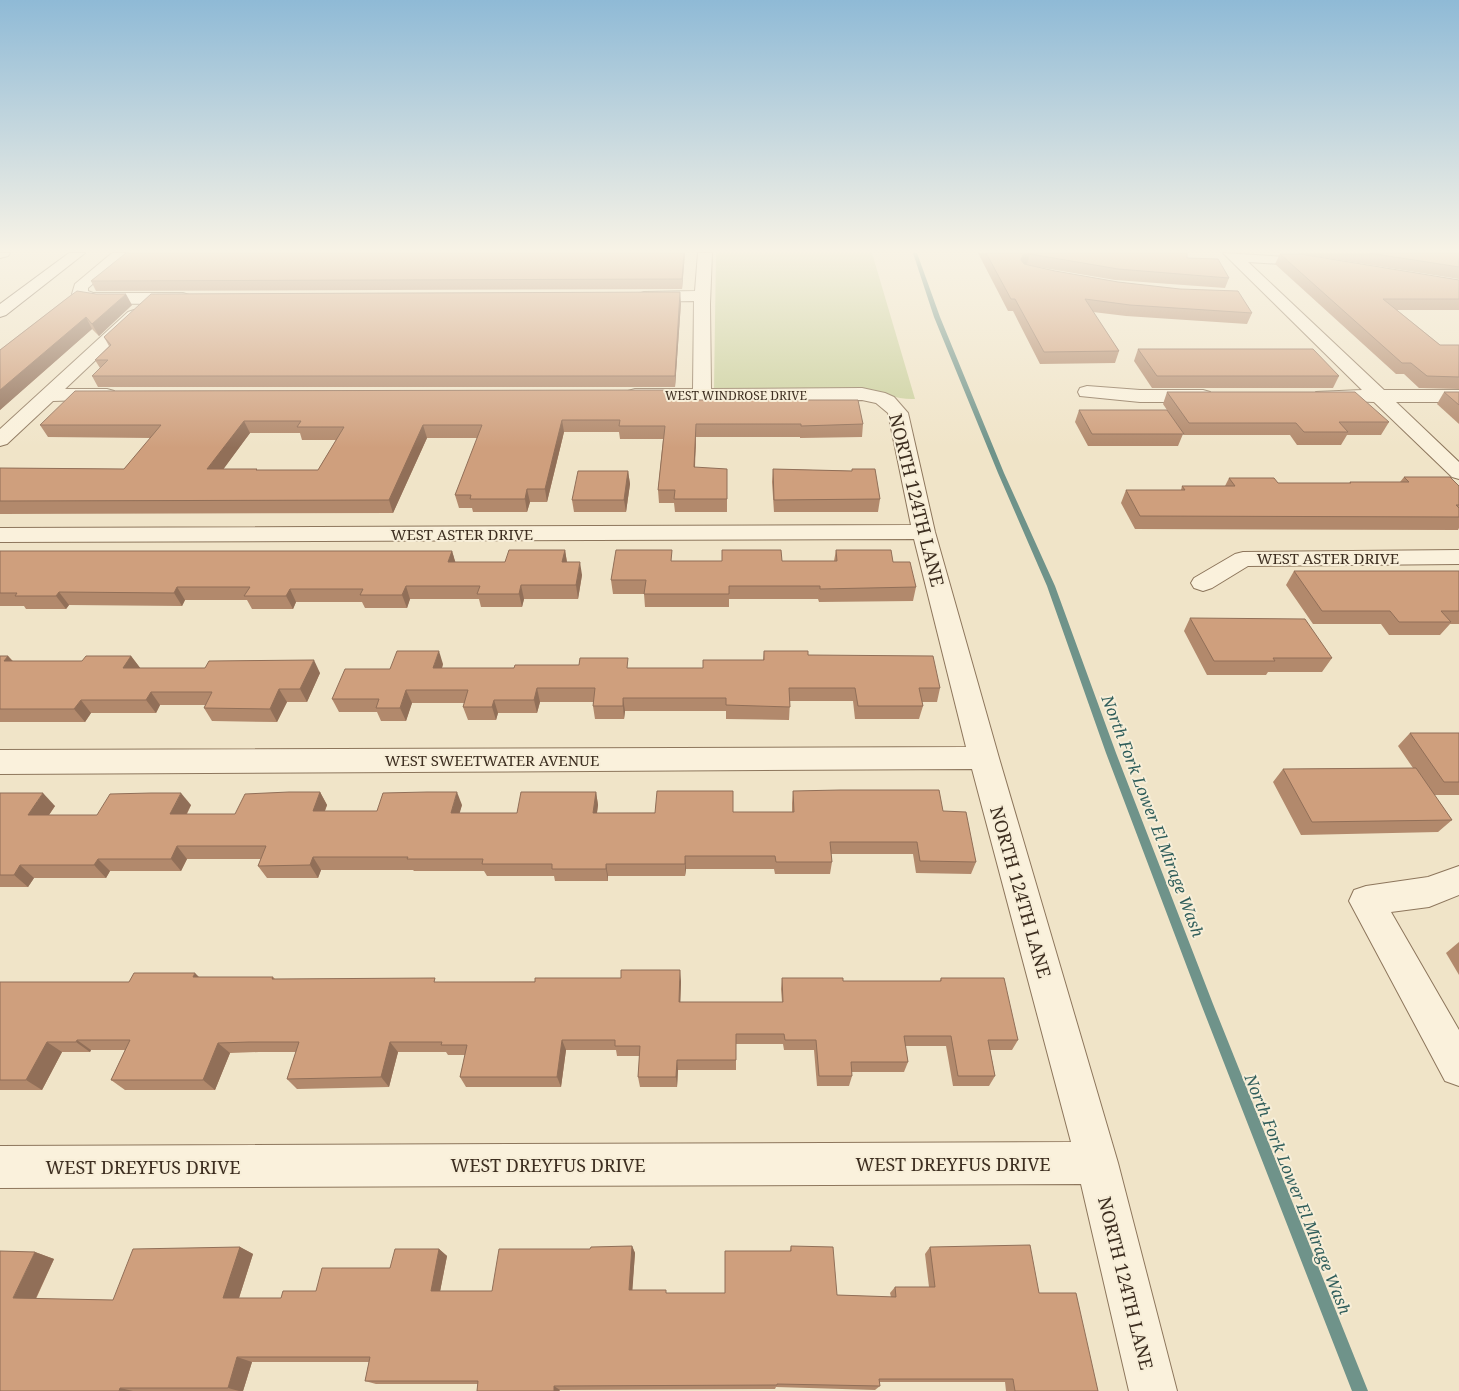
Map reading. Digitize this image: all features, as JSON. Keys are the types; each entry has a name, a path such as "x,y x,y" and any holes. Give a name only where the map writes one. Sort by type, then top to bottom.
{"street":[{"path":"0,440 130,318"},
{"path":"702,318 702,395"},
{"path":"1298,318 1459,473"},
{"path":"1087,392 1140,396 1219,396"},
{"name":"WEST WINDROSE DRIVE","path":"613,395 862,394 883,398"},
{"path":"48,395 129,395"},
{"path":"1309,396 1459,396"},
{"name":"NORTH 124TH LANE","path":"883,398 894,405 898,413 924,532 984,758 1097,1163 1153,1391"},
{"name":"WEST ASTER DRIVE","path":"0,535 924,532"},
{"name":"WEST ASTER DRIVE","path":"1203,583 1242,559 1459,557"},
{"name":"WEST SWEETWATER AVENUE","path":"0,762 984,758"},
{"path":"1459,880 1428,892 1366,902 1459,1067"},
{"name":"WEST DREYFUS DRIVE","path":"0,1167 1097,1163"}],"green space":[{"path":"715,318 891,318 915,399 896,397 864,389 714,389"}],"building":[{"path":"42,318 85,318 0,390 0,350"},
{"path":"87,318 99,318 92,324"},
{"path":"125,318 678,318 675,376 92,376 108,360 95,360 111,345 104,337"},
{"path":"1025,318 1097,318 1119,351 1044,352"},
{"path":"1352,318 1406,318 1440,345 1459,345 1459,377 1427,376 1411,363 1402,363"},
{"path":"1138,349 1313,349 1339,376 1157,376"},
{"path":"673,390 672,400 858,400 863,424 801,426 801,424 696,424 694,467 727,469 727,499 674,499 675,490 658,490 665,426 619,426 620,420 562,420 545,489 527,489 525,499 470,499 471,495 455,495 482,425 423,425 389,500 0,501 0,468 124,469 161,425 40,425 75,391","holes":["244,421 301,421 297,427 344,427 318,470 207,469"]},
{"path":"1167,392 1355,392 1389,422 1339,422 1348,432 1304,432 1296,423 1189,423"},
{"path":"1444,392 1459,392 1459,405"},
{"path":"1079,410 1167,410 1184,434 1092,434"},
{"path":"773,469 852,471 852,469 875,469 880,499 774,500"},
{"path":"578,471 628,471 624,500 572,500"},
{"path":"1404,477 1450,477 1459,486 1459,505 1456,505 1459,508 1459,517 1140,516 1126,490 1185,490 1182,486 1235,486 1229,478 1274,478 1278,483 1409,482"},
{"path":"509,550 565,550 562,562 580,562 576,585 521,585 519,594 477,594 480,586 406,586 402,595 360,595 363,589 290,589 286,596 244,596 250,587 177,587 174,593 59,592 56,596 15,596 17,593 0,593 0,551 452,551 448,562 505,562"},
{"path":"616,550 672,550 671,561 722,561 722,550 781,550 782,561 837,561 836,550 891,550 893,562 910,562 916,587 820,589 820,586 729,586 729,594 644,594 646,580 611,580"},
{"path":"1294,571 1459,571 1459,611 1441,611 1451,622 1399,622 1390,611 1322,611"},
{"path":"1190,618 1305,619 1332,658 1273,658 1275,661 1214,661"},
{"path":"397,651 439,651 433,668 514,668 515,665 579,665 580,658 628,658 627,668 703,668 703,660 764,660 764,651 808,651 808,655 933,656 940,688 919,688 923,706 858,706 855,688 789,688 790,707 726,705 726,698 623,698 623,706 593,706 595,688 537,688 534,700 494,700 492,707 463,707 468,690 406,690 400,708 376,708 379,699 332,699 345,669 390,669"},
{"path":"0,656 8,656 4,661 82,661 86,656 131,656 123,668 205,668 209,661 314,660 300,689 279,689 270,709 204,708 212,692 151,692 146,700 81,700 74,709 0,709"},
{"path":"1410,733 1459,733 1459,782 1444,782"},
{"path":"1416,768 1452,820 1312,822 1283,769"},
{"path":"939,790 943,811 966,812 976,862 920,861 917,842 830,842 832,862 776,862 775,856 685,856 685,864 606,864 606,869 552,869 552,864 482,864 483,859 407,859 408,857 313,857 310,865 258,866 266,846 177,846 171,859 98,859 94,865 20,865 14,875 0,875 0,793 43,793 28,815 97,815 110,794 181,793 170,814 235,814 245,794 320,792 313,811 377,811 383,793 457,792 451,813 517,813 521,792 596,792 593,813 655,813 657,791 733,791 733,812 794,812 793,791"},
{"path":"621,970 680,970 679,1002 783,1002 782,978 843,978 843,981 941,981 941,978 1004,978 1018,1040 988,1040 995,1076 958,1076 951,1036 904,1036 908,1062 851,1062 852,1076 819,1076 816,1040 785,1040 784,1034 736,1034 736,1060 677,1060 676,1077 638,1077 640,1046 615,1046 615,1040 562,1040 557,1077 460,1077 467,1045 441,1045 442,1042 390,1042 381,1077 287,1079 299,1042 249,1042 218,1043 203,1080 111,1080 130,1040 77,1040 76,1042 47,1042 26,1080 0,1080 0,982 129,982 134,973 195,973 193,977 273,977 272,979 435,978 434,982 535,982 535,978 621,978"},
{"path":"1030,1245 1039,1293 1076,1293 1098,1391 1015,1391 1013,1379 879,1379 880,1386 777,1384 554,1386 554,1391 477,1391 478,1381 365,1381 370,1357 237,1357 228,1388 120,1388 119,1391 0,1391 0,1251 35,1252 13,1298 113,1300 133,1249 240,1247 223,1298 281,1298 283,1291 316,1291 322,1268 390,1268 395,1249 439,1249 431,1291 492,1291 499,1249 590,1249 591,1247 632,1246 629,1290 666,1290 666,1293 725,1293 725,1251 791,1251 791,1246 833,1247 837,1295 896,1297 895,1287 935,1287 930,1247"}],"waterway":[{"name":"North Fork Lower El Mirage Wash","path":"937,318 1001,473 1051,586 1111,753 1207,1004 1360,1391"}]}
